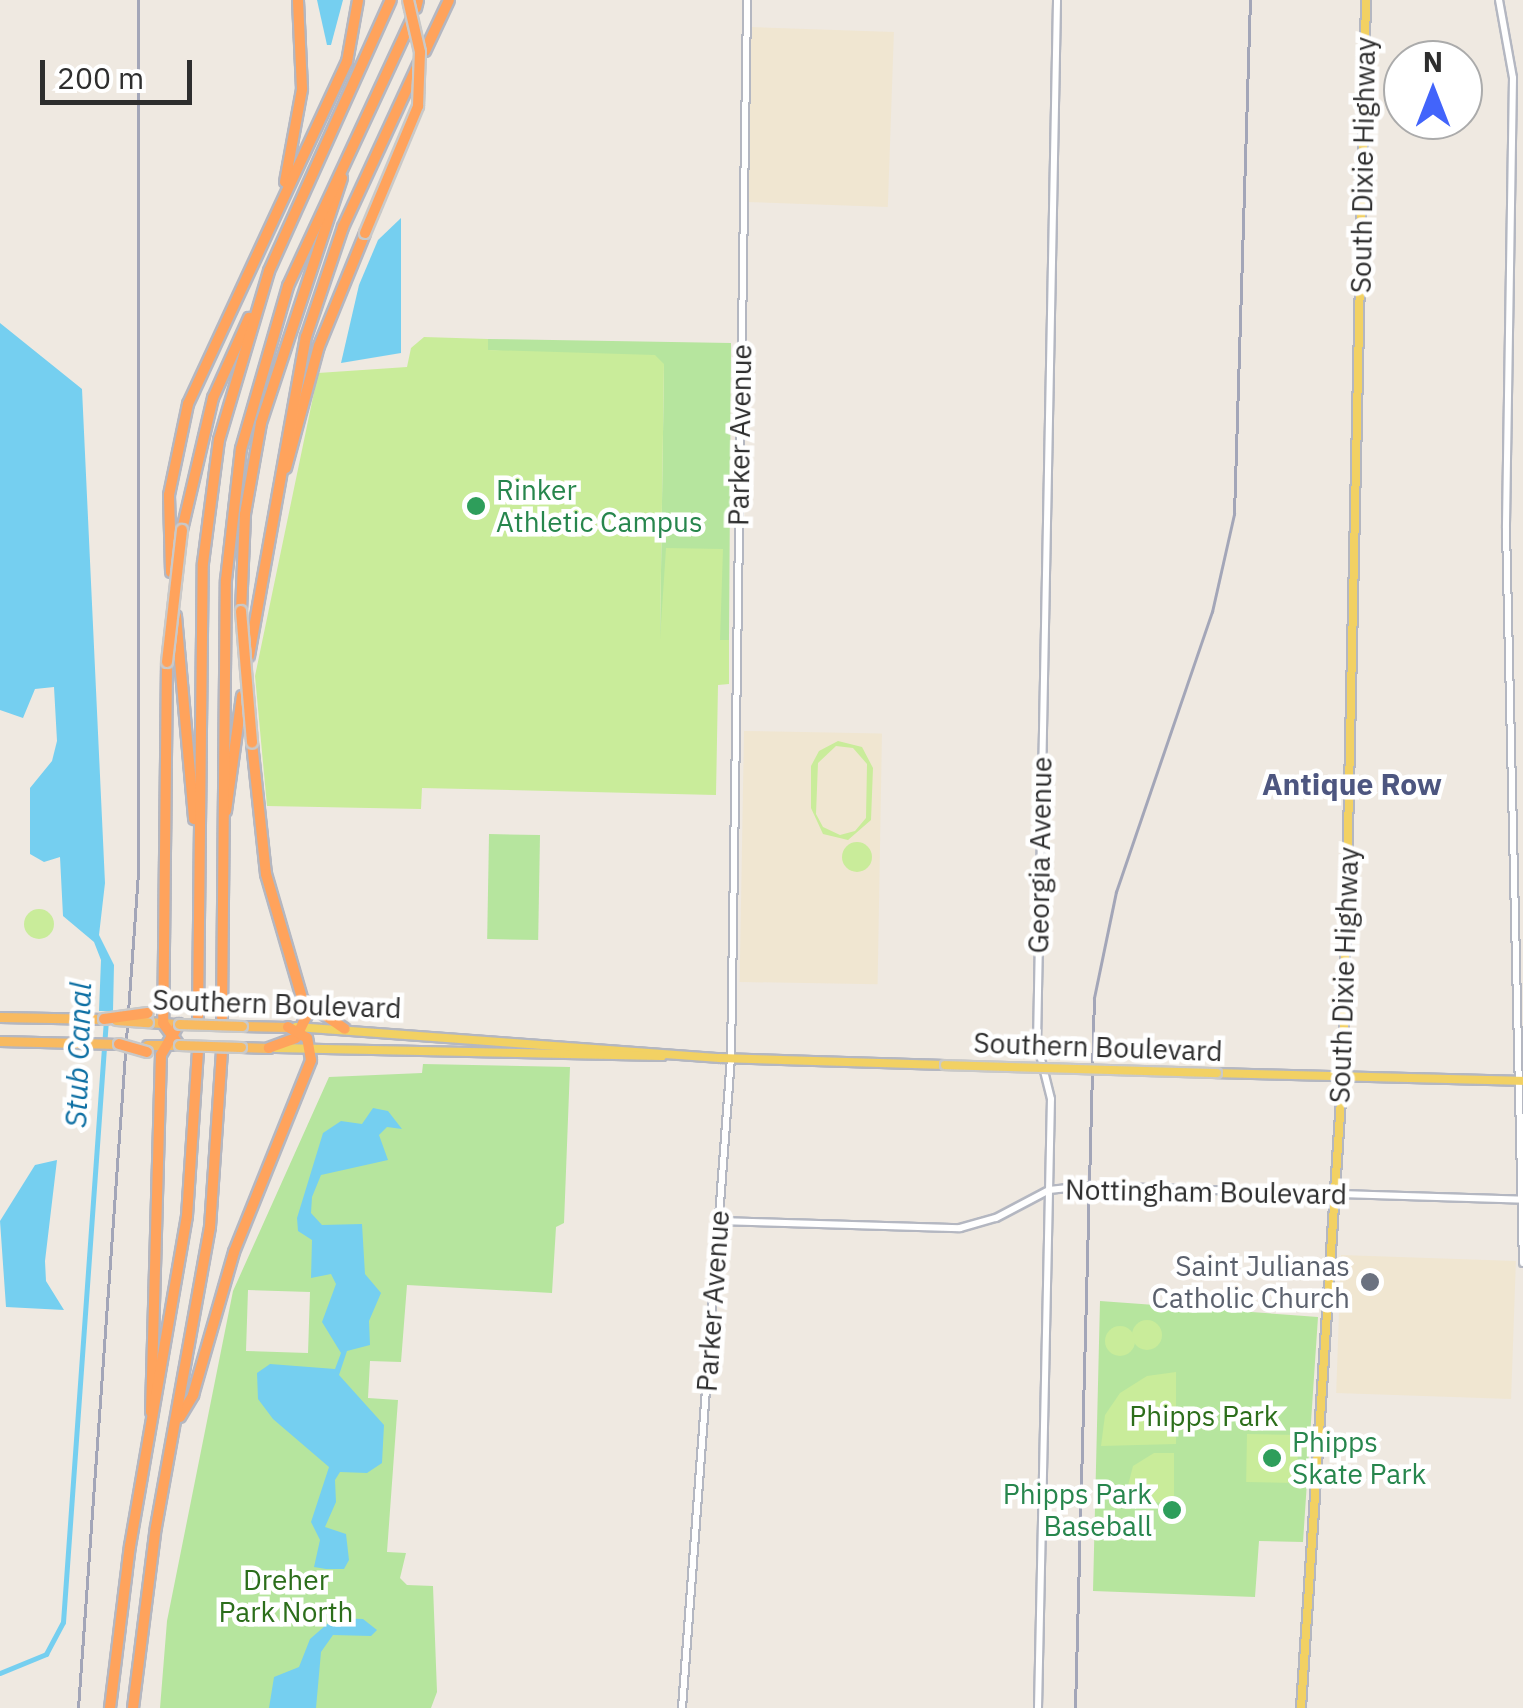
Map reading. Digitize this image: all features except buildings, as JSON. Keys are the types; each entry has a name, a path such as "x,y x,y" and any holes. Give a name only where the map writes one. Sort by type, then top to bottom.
{"highway":[{"path":"267,228 299,123 298,0"},
{"path":"198,1016 207,522 225,410 256,310 392,0"},
{"path":"425,51 449,0"},
{"path":"171,572 169,495 181,424 267,228 346,62 358,2"},
{"path":"222,1017 227,561 240,449 282,304 414,7"},
{"path":"270,522 318,346 418,106 420,52 414,7"},
{"path":"248,656 270,522 318,297 419,64"},
{"path":"175,1426 193,1394 228,1270 312,1048 303,1030 304,999 266,874 240,611 244,532 261,422 344,168"},
{"path":"152,1423 148,1385 165,1040 168,662 182,530 213,398 237,332 256,310"},
{"path":"176,616 200,855"},
{"path":"224,816 232,796 242,696"},
{"path":"0,1017 148,1018 164,994"},
{"path":"304,999 345,1029"},
{"name":"Southern Boulevard","path":"148,1018 179,1024 288,1027"},
{"path":"165,1040 179,1024"},
{"path":"288,1027 303,1030"},
{"path":"269,1048 303,1030"},
{"path":"165,1040 179,1045"},
{"name":"Southern Boulevard","path":"147,1049 165,1040"},
{"path":"0,1041 119,1044 147,1049 160,1081"},
{"name":"Southern Boulevard","path":"179,1045 269,1048"},
{"path":"110,1708 152,1423 188,1216 198,1052"},
{"path":"133,1708 175,1426 210,1226 222,1053"}],"main road":[{"name":"South Dixie Highway","path":"1302,1708 1343,1076 1366,0"},
{"name":"Southern Boulevard","path":"303,1030 345,1029 732,1058 1521,1081"},
{"path":"457,1054 482,1038"},
{"path":"482,1054 487,1044 510,1042"},
{"path":"548,1055 576,1047"},
{"name":"Southern Boulevard","path":"269,1048 457,1054 671,1054"}],"street":[{"name":"Parker Avenue","path":"682,1708 732,1058 747,0"},
{"name":"Georgia Avenue","path":"1038,1708 1051,1099 1037,1043 1057,0"},
{"path":"1500,0 1513,72 1506,454 1523,1263"},
{"name":"Nottingham Boulevard","path":"719,1221 960,1228 996,1218 1049,1190 1522,1200"}],"shaded area":[{"path":"751,27 894,32 888,207 745,202"},
{"path":"744,731 882,733 878,984 740,982"},
{"path":"1341,1255 1516,1261 1511,1399 1336,1393"}],"green space":[{"name":"Rinker Athletic Campus","path":"424,337 488,339 488,350 655,355 664,364 660,639 666,548 723,549 720,640 729,640 729,684 718,685 716,795 422,788 421,809 267,806 255,676 318,373 407,367 411,348"},
{"path":"488,339 731,343 729,640 660,640 664,364 487,350"},
{"path":"838,741 862,747 873,768 871,820 848,840 823,834 811,808 811,766 819,751","holes":["836,746 853,748 867,764 866,818 855,831 840,835 823,827 816,814 818,763"]},
{"path":"489,834 540,835 538,940 487,939"},
{"path":"857,842 868,846 872,857 868,868 857,872 846,868 842,857 846,846"},
{"path":"39,909 49,914 54,924 49,934 39,939 29,934 24,924 29,914"},
{"name":"Dreher Park North","path":"423,1064 570,1067 564,1223 556,1227 552,1293 407,1285 401,1362 370,1361 368,1398 398,1400 387,1552 406,1553 400,1578 407,1585 433,1586 437,1692 431,1708 160,1708 167,1621 233,1291 329,1077 422,1073","holes":["248,1290 310,1292 308,1353 246,1351"]},
{"name":"Phipps Park","path":"1100,1301 1318,1317 1303,1542 1259,1541 1255,1597 1093,1591"},
{"path":"1147,1320 1158,1324 1162,1335 1158,1346 1147,1350 1136,1346 1132,1335 1136,1324"},
{"path":"1120,1326 1131,1330 1135,1341 1131,1352 1120,1356 1109,1352 1105,1341 1109,1330"},
{"path":"1176,1372 1176,1444 1101,1446 1105,1415 1120,1393 1147,1376"},
{"name":"Phipps Skate Park","path":"1247,1434 1298,1435 1297,1483 1246,1482"},
{"path":"1154,1453 1174,1453 1174,1498 1169,1503 1124,1501 1133,1466"}],"water":[{"path":"317,0 343,0 331,45 327,45"},
{"path":"401,218 401,353 341,363 359,285 378,240"},
{"path":"0,323 82,389 105,883 99,935 114,965 113,1011 99,1011 101,960 94,942 63,916 60,857 44,862 30,854 30,788 52,761 57,741 54,687 35,689 23,718 0,710"},
{"path":"373,1108 388,1111 402,1129 387,1127 379,1135 388,1160 321,1175 312,1197 311,1213 322,1225 362,1224 365,1274 381,1293 369,1321 370,1345 347,1351 339,1375 384,1425 382,1463 367,1473 340,1472 335,1480 336,1502 325,1527 346,1534 349,1560 344,1569 326,1569 314,1567 320,1540 311,1522 329,1467 273,1419 258,1399 257,1373 270,1364 335,1369 341,1353 322,1322 336,1284 331,1274 311,1278 312,1240 298,1231 297,1218 323,1133 341,1121 362,1124"},
{"path":"57,1160 45,1261 46,1281 64,1310 6,1307 0,1221 35,1165"},
{"path":"334,1618 363,1619 377,1630 371,1636 333,1635 321,1652 316,1708 269,1708 274,1677 299,1667 310,1639"}],"waterway":[{"name":"Stub Canal","path":"0,1673 46,1654 63,1622 106,1019"}],"railway":[{"path":"78,1708 138,874 138,0"},
{"path":"1075,1708 1094,998 1116,892 1212,612 1234,514 1250,0"}],"place":[{"name":"Rinker Athletic Campus","path":"476,506"},
{"name":"Saint Julianas Catholic Church","path":"1370,1282"},
{"name":"Phipps Skate Park","path":"1272,1458"},
{"name":"Phipps Park Baseball","path":"1172,1510"}],"district":[{"name":"Antique Row","path":"1352,784"}]}
